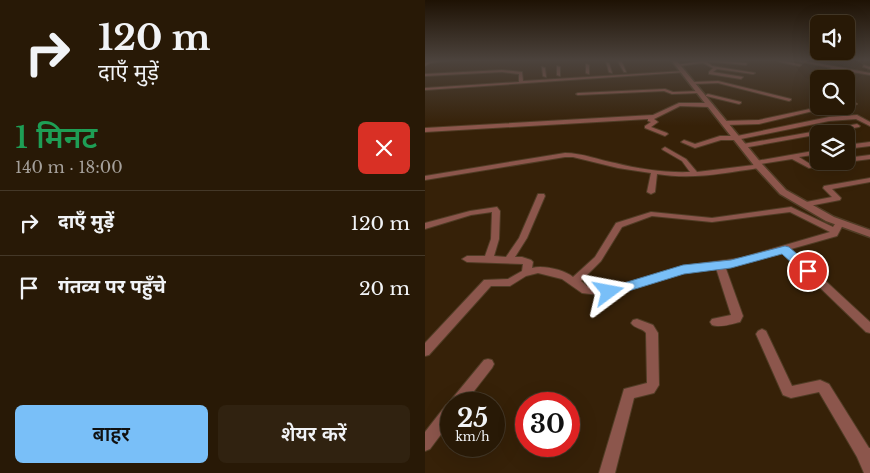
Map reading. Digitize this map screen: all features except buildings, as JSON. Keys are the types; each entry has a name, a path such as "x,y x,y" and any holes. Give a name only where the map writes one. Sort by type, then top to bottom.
{"street":[{"path":"425,89 485,82"},
{"path":"690,82 724,123 732,137 743,146 755,166 783,192 838,227"},
{"path":"701,96 715,82"},
{"path":"715,82 789,100"},
{"path":"665,134 647,127 655,122 650,120 679,104 730,86"},
{"path":"578,94 665,90 672,93 739,103"},
{"path":"724,123 759,122 810,111"},
{"path":"425,130 654,117"},
{"path":"684,142 695,146 732,137 829,119 857,117 870,124"},
{"path":"743,146 857,126"},
{"path":"855,147 868,146"},
{"path":"665,149 684,160 696,175"},
{"path":"425,178 573,155 618,166 654,172 696,175 755,166 810,153"},
{"path":"792,156 810,166"},
{"path":"855,159 870,157"},
{"path":"651,192 654,172"},
{"path":"803,205 837,198 827,188 870,180"},
{"path":"510,258 523,238 541,196"},
{"path":"575,282 598,259 619,224 651,214 670,214 705,221 791,209 838,227 870,234"},
{"path":"425,226 482,210 495,210 495,239 489,258"},
{"path":"425,351 486,283 513,282 527,272 538,270 553,272 575,282 586,290 609,292 683,270 720,266 785,249 838,227"},
{"path":"785,249 870,328"},
{"path":"467,259 510,258 528,262 527,272"},
{"path":"716,322 736,319 737,316 720,266"},
{"path":"607,473 629,393 649,389 653,385 652,333 649,328 637,323"},
{"path":"763,334 788,390 791,392 820,386 824,388 868,460"},
{"path":"466,392 488,364"},
{"path":"425,444 440,424"}],"route":[{"path":"609,292 628,288 690,268 731,264 785,249 808,271"}]}
